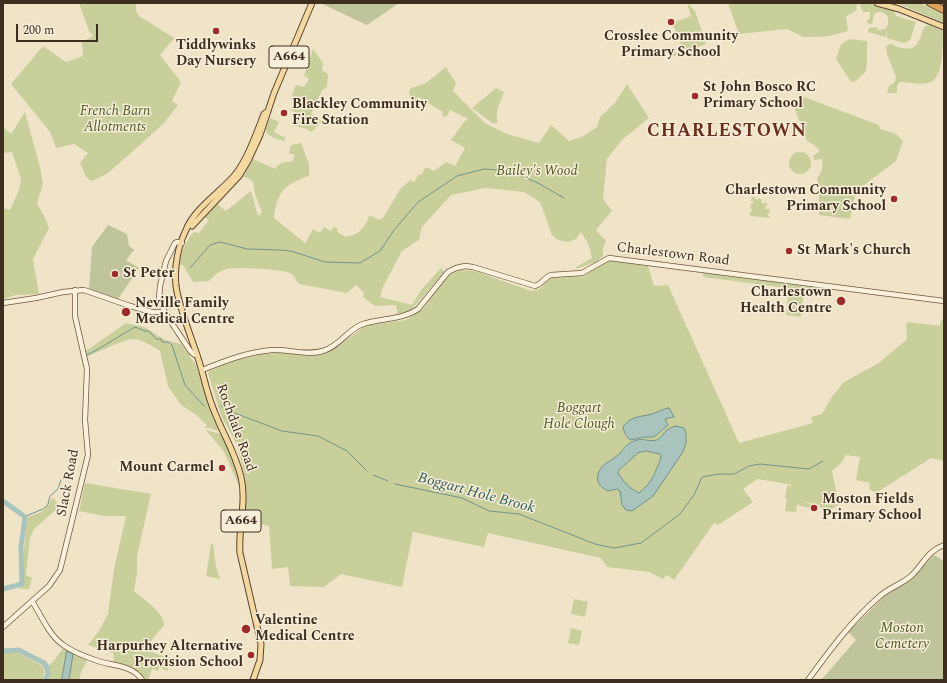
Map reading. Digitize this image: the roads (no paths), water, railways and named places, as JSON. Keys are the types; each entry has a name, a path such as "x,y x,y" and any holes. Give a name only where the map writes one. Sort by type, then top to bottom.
{"highway":[{"path":"930,3 944,10"}],"main road":[{"name":"Rochdale Road","path":"253,680 260,660 261,644 240,552 243,486 234,454 215,413 180,302 176,287 176,267 178,252 186,228 194,216 234,176 240,168 253,142 264,114 268,111 312,3"},
{"path":"877,3 899,9 944,27"}],"street":[{"path":"182,242 175,243 166,261 160,286 159,299 165,312 191,352 195,355 197,354"},
{"name":"Charlestown Road","path":"202,370 235,357 252,353 273,350 312,352 328,349 337,344 361,325 401,318 412,313 418,308 448,272 465,266 481,269 535,286 539,285 548,276 582,273 609,258 944,301"},
{"path":"4,302 36,298 75,290 86,290 130,306 152,312 165,312"},
{"name":"Slack Road","path":"3,627 32,602 58,576 63,564 88,455 85,420 87,369 75,316 75,290"},
{"path":"808,680 846,630 872,603 882,594 911,575 927,555 944,545"},
{"path":"32,602 54,637 63,645 85,656 129,668 138,674 142,680"}],"water":[{"path":"668,408 674,417 665,419 668,425 654,437 630,440 626,436 623,427 632,419"},
{"path":"676,426 684,428 686,432 686,443 683,452 653,496 632,511 626,510 622,505 620,491 617,489 608,491 600,486 598,482 598,475 601,468 633,441 651,441 659,439 667,430","holes":["646,451 660,454 661,458 653,477 639,493 627,484 618,473 619,470 638,453"]},
{"path":"67,651 73,654 69,680 62,680"}],"waterway":[{"path":"190,268 210,245 220,242 247,249 291,251 325,262 360,263 380,251 394,230 418,202 457,176 484,169 510,171 538,183 564,198"},
{"name":"Boggart Hole Brook","path":"87,355 135,327 149,331 156,339 161,339 162,342 168,342 172,345 185,385 204,406"},
{"name":"Boggart Hole Brook","path":"221,406 232,412 282,431 318,436 347,451 367,471"},
{"name":"Boggart Hole Brook","path":"395,484 462,498 489,511 519,514 595,544 614,548 641,543 680,514 694,495 702,477 718,474 734,474 749,466 760,464 809,469 823,461"},
{"name":"Boggart Hole Brook","path":"373,475 388,481"},
{"name":"Boggart Hole Brook","path":"25,518 26,516 46,507 50,496 58,489 61,480"},
{"path":"3,501 25,518 21,546 22,584 3,589"},
{"path":"3,651 19,650 44,663 47,667 48,675 45,680"}],"place":[{"name":"Crosslee Community Primary School","path":"671,22"},
{"name":"Tiddlywinks Day Nursery","path":"216,31"},
{"name":"St John Bosco RC Primary School","path":"695,96"},
{"name":"Blackley Community Fire Station","path":"284,113"},
{"name":"Charlestown Community Primary School","path":"894,199"},
{"name":"St Mark's Church","path":"789,251"},
{"name":"St Peter","path":"115,274"},
{"name":"Charlestown Health Centre","path":"841,301"},
{"name":"Neville Family Medical Centre","path":"126,312"},
{"name":"Mount Carmel","path":"222,468"},
{"name":"Moston Fields Primary School","path":"814,508"},
{"name":"Valentine Medical Centre","path":"246,629"},
{"name":"Harpurhey Alternative Provision School","path":"251,655"}],"district":[{"name":"CHARLESTOWN","path":"727,132"}],"park label":[{"name":"French Barn Allotments","path":"115,120"},
{"name":"Bailey's Wood","path":"537,172"},
{"name":"Boggart Hole Clough","path":"579,418"},
{"name":"Moston Cemetery","path":"902,638"}]}
